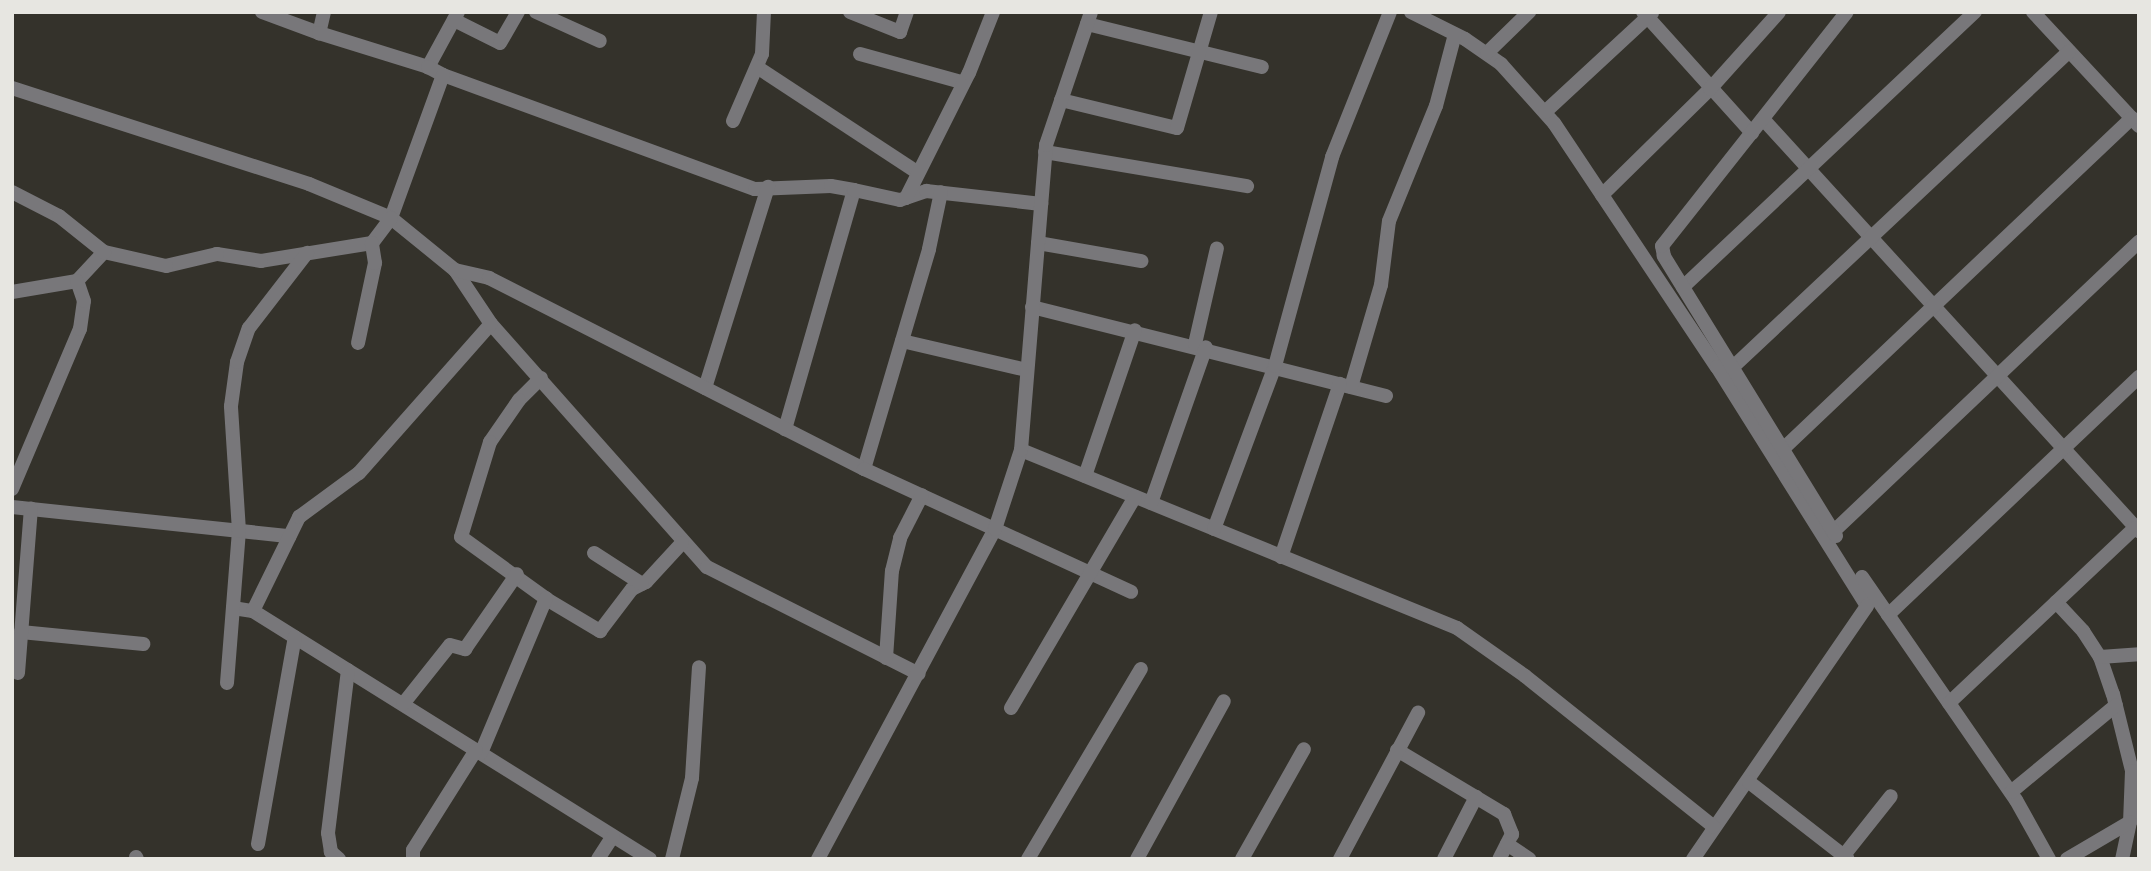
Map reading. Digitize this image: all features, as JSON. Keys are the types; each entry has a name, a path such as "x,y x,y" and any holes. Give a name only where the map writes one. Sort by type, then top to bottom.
{"street":[{"path":"262,12 428,67 443,75 755,189 768,187 854,190 906,198 941,192 1041,204"},
{"path":"319,33 324,12"},
{"path":"428,67 456,16 500,43 518,12"},
{"path":"536,12 600,41"},
{"path":"733,121 757,66 764,12"},
{"path":"850,12 900,32 907,12"},
{"path":"906,198 993,12"},
{"path":"1061,100 1177,128 1211,12"},
{"path":"1214,529 1275,366 1332,157 1390,12"},
{"path":"1411,12 1487,53 1510,71 1545,112 1602,195 1867,606 1749,782 1694,858"},
{"path":"1487,53 1529,12"},
{"path":"1602,195 1710,89 1779,12"},
{"path":"1847,12 1662,246 1664,256 1833,532 2011,792 2049,859"},
{"path":"1683,287 1806,166 1975,12"},
{"path":"1783,449 1932,304 2135,122 2033,12"},
{"path":"1545,112 1648,14 1710,89 1752,133"},
{"path":"818,859 995,530 1021,450 1045,152 1089,18 1199,52 1262,67"},
{"path":"1281,557 1381,285 1389,221 1436,106 1455,34"},
{"path":"1733,367 2068,51"},
{"path":"860,54 962,82"},
{"path":"757,66 916,172"},
{"path":"12,192 59,216 104,252 166,265 216,254 251,262 372,243 391,218 443,75"},
{"path":"12,88 309,184 391,218 455,270 491,324 541,378 681,543 707,567 919,674"},
{"path":"1763,119 2137,529 1949,703"},
{"path":"1045,152 1247,186"},
{"path":"705,388 768,187"},
{"path":"785,429 854,190"},
{"path":"864,469 902,341 941,192"},
{"path":"358,343 375,263 372,243"},
{"path":"1038,243 1141,261"},
{"path":"1833,532 2139,243"},
{"path":"1150,503 1200,346 1217,248"},
{"path":"12,292 77,281 104,252"},
{"path":"227,683 239,531 231,406 237,362 249,328 307,253"},
{"path":"455,270 489,278 864,469 1131,592"},
{"path":"12,489 80,329 84,300 77,281"},
{"path":"1032,307 1200,346 1386,396"},
{"path":"253,611 299,517 359,473 491,324"},
{"path":"1085,476 1135,330"},
{"path":"902,341 1027,370"},
{"path":"1888,615 2139,377"},
{"path":"541,378 519,400 490,442 461,537 517,574 546,598 600,631 632,589 642,584 681,543"},
{"path":"1021,450 1457,628 1525,676 1713,826"},
{"path":"886,658 892,571 900,538 922,495"},
{"path":"1011,708 1135,497"},
{"path":"12,507 289,536"},
{"path":"18,673 21,632 18,597 31,509"},
{"path":"594,553 642,584"},
{"path":"403,704 450,645 465,649 517,574"},
{"path":"413,859 413,850 479,752 546,598"},
{"path":"2056,602 2083,631 2100,657 2116,705 2132,771 2130,822 2122,859"},
{"path":"233,608 253,611 650,859"},
{"path":"21,632 143,644"},
{"path":"258,844 295,637"},
{"path":"2100,657 2139,654"},
{"path":"672,859 692,778 699,667"},
{"path":"1033,857 1141,669"},
{"path":"339,859 331,852 328,833 348,670"},
{"path":"1137,859 1224,701"},
{"path":"2011,792 2116,705"},
{"path":"1340,859 1418,713"},
{"path":"1242,859 1304,749"},
{"path":"1397,750 1504,814 1512,828 1499,859"},
{"path":"1749,782 1844,858 1891,796"},
{"path":"1444,859 1476,797"},
{"path":"2067,859 2130,822"},
{"path":"598,859 613,836"},
{"path":"1507,844 1530,859"}]}
